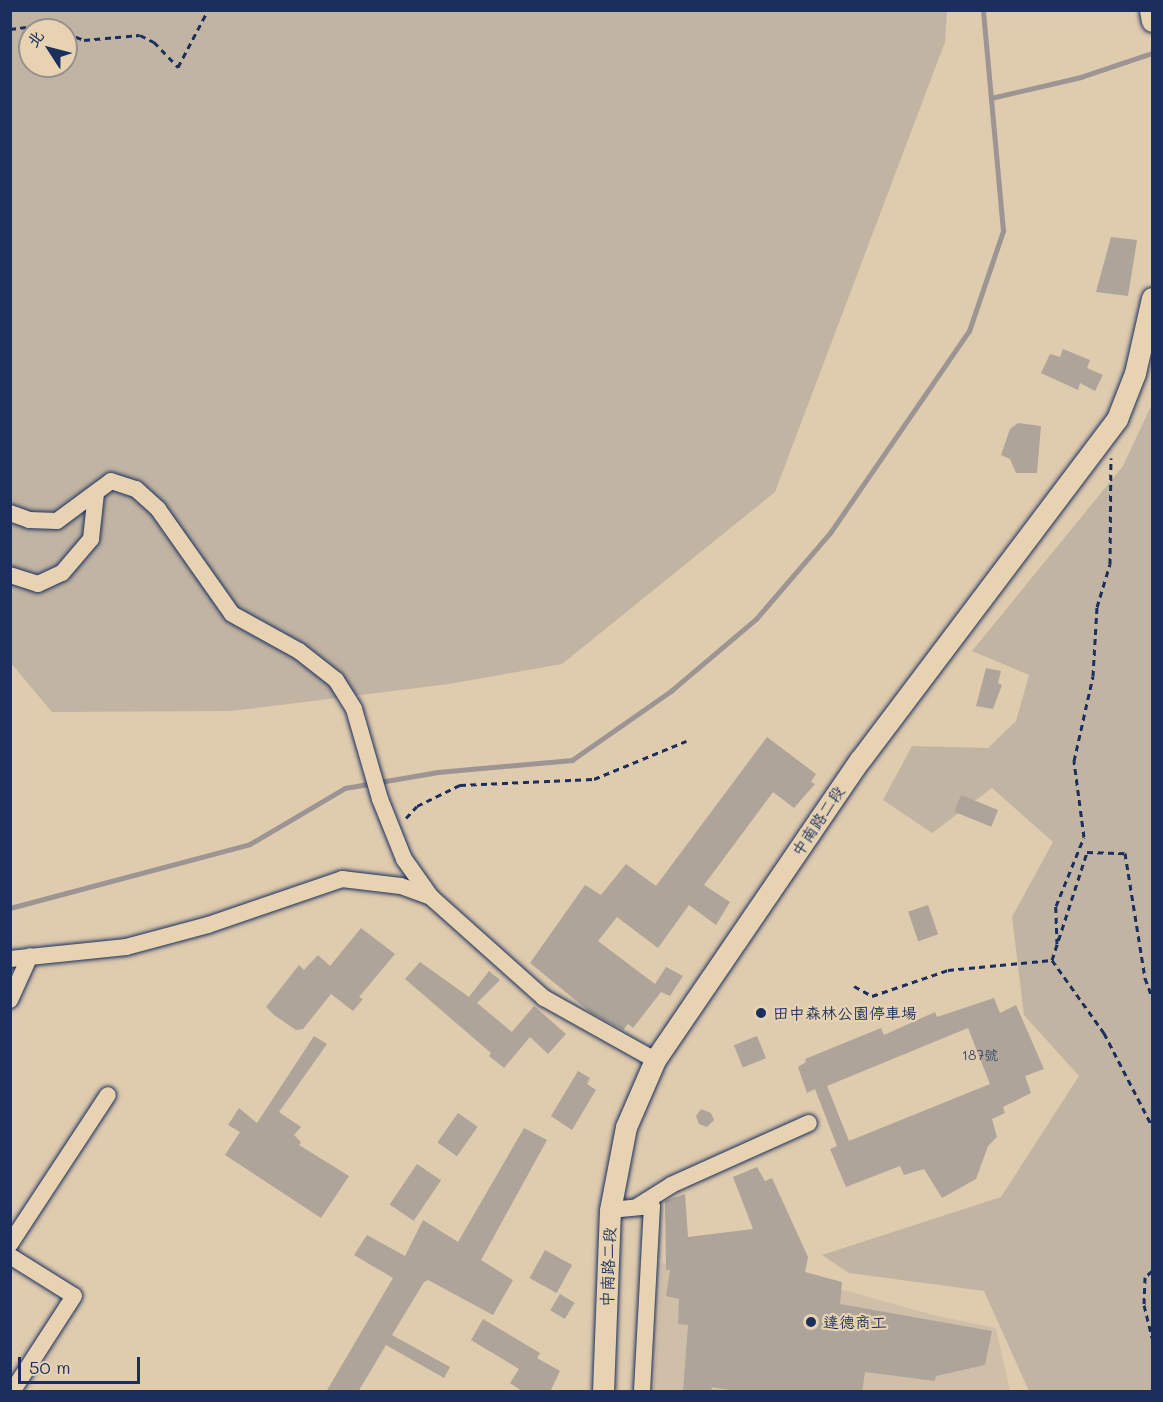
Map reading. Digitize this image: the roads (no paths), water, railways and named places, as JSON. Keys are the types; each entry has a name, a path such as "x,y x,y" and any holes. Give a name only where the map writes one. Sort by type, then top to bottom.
{"main road":[{"path":"1150,10 1152,21"},
{"name":"中南路二段","path":"603,1392 610,1210 626,1127 655,1060 860,760 1117,419 1135,373 1152,298"}],"street":[{"path":"10,513 29,520 57,521 111,481 136,489 158,509 232,614 300,651 336,680 354,709 380,799 404,859 430,897 544,998 655,1060"},
{"path":"10,575 38,584 62,573 91,539 96,493"},
{"path":"10,959 126,947 208,925 342,879 401,886 430,897"},
{"path":"10,1000 30,956"},
{"path":"10,1244 108,1095"},
{"path":"634,1208 670,1185 809,1123"},
{"path":"610,1210 652,1206 642,1392"},
{"path":"10,1256 74,1296 12,1392"}],"waterway":[{"path":"10,908 250,844 345,788 438,772 572,760 671,691 756,619 830,533 969,331 1003,231 983,10"},
{"path":"991,98 1081,77 1152,53"}],"place":[{"name":"田中森林公園停車場","path":"761,1013"},
{"name":"達德商工","path":"811,1322"}]}
